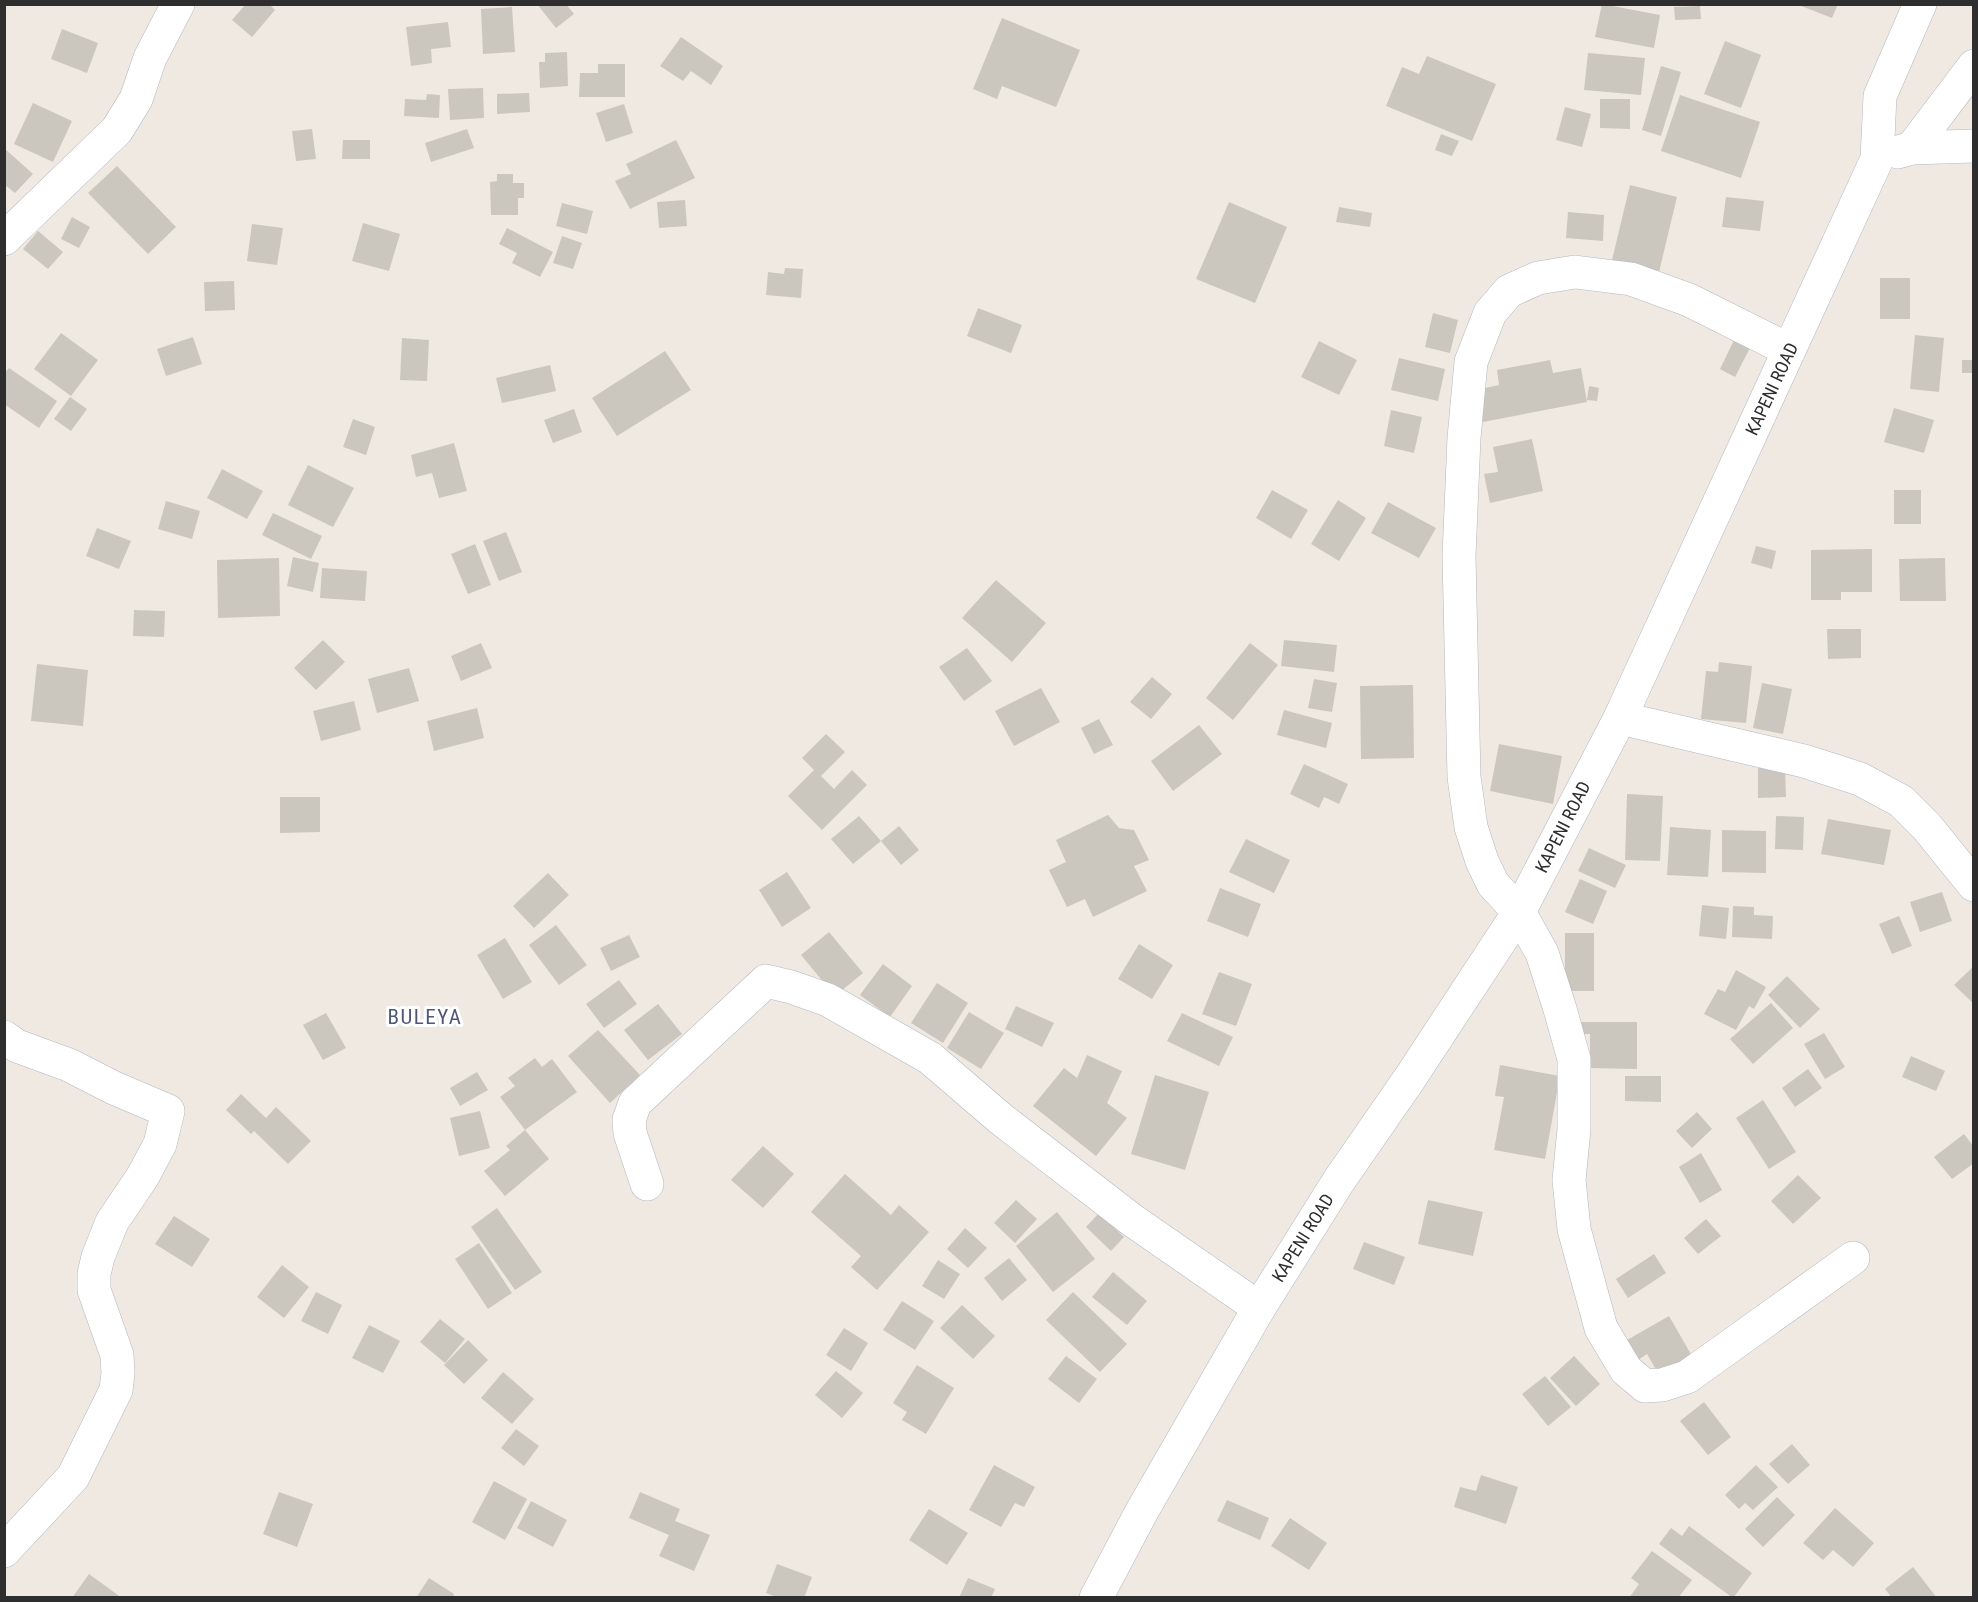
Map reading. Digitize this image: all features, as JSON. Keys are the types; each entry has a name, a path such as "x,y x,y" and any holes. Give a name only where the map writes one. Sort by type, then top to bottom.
{"street":[{"path":"4,239 117,130 136,99 150,58 178,4"},
{"name":"KAPENI ROAD","path":"1096,1598 1142,1511 1259,1308 1338,1182 1520,912 1620,718 1876,159 1880,96 1920,4"},
{"path":"1912,148 1974,66"},
{"path":"1876,159 1912,148 1974,146"},
{"path":"1789,350 1689,300 1631,279 1575,272 1538,278 1509,291 1490,313 1471,362 1464,438 1458,556 1463,756 1471,827 1482,861 1493,884 1520,912 1542,953 1574,1059 1574,1129 1569,1180 1574,1229 1601,1328 1626,1370 1645,1386 1662,1385 1687,1377 1852,1258"},
{"path":"1620,718 1804,761 1860,779 1901,801 1927,827 1974,885"},
{"path":"647,1184 630,1133 629,1120 635,1103 765,981 828,1000 930,1058 1001,1119 1132,1220 1259,1308"},
{"path":"4,1037 17,1046 69,1065 168,1111 160,1144 143,1176 112,1222 94,1274 94,1290 117,1355 116,1390 73,1477 4,1551"}],"building":[{"path":"246,4 269,4 275,10 252,37 232,20"},
{"path":"537,4 566,4 574,14 556,28"},
{"path":"1602,4 1660,15 1654,48 1595,37"},
{"path":"1796,4 1838,4 1832,18"},
{"path":"1700,6 1701,19 1675,20 1674,7"},
{"path":"512,7 515,52 483,54 481,9"},
{"path":"1002,18 1080,50 1056,107 1002,86 997,99 973,89"},
{"path":"448,22 451,47 431,49 432,63 411,66 406,27"},
{"path":"62,29 98,43 87,73 51,59"},
{"path":"681,37 723,66 711,85 691,71 683,81 660,66"},
{"path":"1725,41 1761,55 1741,108 1704,94"},
{"path":"567,52 568,86 540,88 539,62 545,62 545,53"},
{"path":"1588,53 1645,58 1641,95 1584,90"},
{"path":"1427,56 1496,84 1472,141 1386,106 1402,67 1419,74"},
{"path":"598,64 625,64 625,97 579,97 580,73 598,73"},
{"path":"1661,66 1681,72 1661,136 1642,130"},
{"path":"483,88 484,118 450,120 448,89"},
{"path":"529,93 530,112 497,114 497,94"},
{"path":"427,94 440,95 439,118 404,116 405,99 426,100"},
{"path":"1680,95 1760,122 1741,178 1661,151"},
{"path":"1600,99 1630,99 1630,129 1600,128"},
{"path":"33,103 72,121 53,162 14,144"},
{"path":"624,104 633,133 606,142 596,113"},
{"path":"1565,107 1591,114 1582,147 1556,140"},
{"path":"312,129 316,159 296,161 292,131"},
{"path":"467,129 474,148 431,162 425,143"},
{"path":"1441,134 1459,141 1452,156 1435,150"},
{"path":"343,140 370,140 370,159 342,159"},
{"path":"676,140 695,178 630,209 615,181 631,174 626,164"},
{"path":"4,148 33,174 15,193 4,184"},
{"path":"117,166 176,227 148,254 88,193"},
{"path":"497,174 513,174 513,183 524,183 524,198 518,198 518,215 491,215 490,182 497,181"},
{"path":"1630,185 1677,197 1659,272 1612,260"},
{"path":"1726,197 1764,201 1760,231 1722,227"},
{"path":"685,200 687,226 659,228 657,202"},
{"path":"1229,202 1287,227 1255,303 1196,279"},
{"path":"562,203 593,211 587,234 556,226"},
{"path":"1339,207 1372,213 1370,227 1336,222"},
{"path":"1568,212 1604,215 1603,241 1566,238"},
{"path":"72,217 90,227 79,248 61,239"},
{"path":"363,223 400,234 389,271 352,261"},
{"path":"252,224 283,228 277,265 247,261"},
{"path":"507,228 553,252 540,277 512,263 517,253 499,244"},
{"path":"38,231 63,252 48,269 23,249"},
{"path":"562,236 582,243 573,269 553,263"},
{"path":"785,268 803,269 801,298 766,295 768,272 784,274"},
{"path":"1880,278 1910,278 1910,319 1880,319"},
{"path":"234,281 235,310 205,311 204,282"},
{"path":"978,308 1022,325 1011,353 967,336"},
{"path":"1433,313 1458,320 1450,353 1425,347"},
{"path":"61,333 98,360 71,396 34,369"},
{"path":"1915,335 1944,338 1939,392 1910,389"},
{"path":"193,337 202,364 166,376 157,349"},
{"path":"402,338 429,340 427,381 400,380"},
{"path":"1734,340 1750,348 1735,377 1720,369"},
{"path":"1319,341 1357,360 1339,395 1301,377"},
{"path":"665,351 691,390 617,436 592,398"},
{"path":"1399,358 1445,369 1438,401 1391,390"},
{"path":"1550,360 1553,373 1581,368 1587,402 1483,422 1476,390 1499,385 1497,370"},
{"path":"1962,360 1974,360 1974,373 1962,373"},
{"path":"550,365 556,391 502,403 496,378"},
{"path":"9,368 57,401 39,428 4,404 4,374"},
{"path":"1589,386 1599,388 1597,401 1587,400"},
{"path":"70,397 87,409 71,431 54,419"},
{"path":"1894,408 1934,420 1924,453 1884,442"},
{"path":"574,409 582,432 553,443 544,420"},
{"path":"1391,410 1422,417 1414,453 1384,446"},
{"path":"353,419 375,427 366,455 343,447"},
{"path":"1532,439 1543,491 1490,503 1484,474 1498,472 1493,447"},
{"path":"454,443 467,491 439,498 432,473 416,477 411,455"},
{"path":"308,465 354,488 333,527 288,505"},
{"path":"222,469 263,491 247,519 207,498"},
{"path":"1272,490 1308,510 1291,539 1256,518"},
{"path":"1894,490 1921,490 1921,524 1894,524"},
{"path":"1338,500 1366,518 1339,561 1311,544"},
{"path":"166,501 200,511 192,539 158,529"},
{"path":"1388,502 1436,528 1419,558 1371,533"},
{"path":"273,513 322,536 311,559 262,535"},
{"path":"97,528 131,541 119,569 86,556"},
{"path":"506,532 522,572 499,581 483,541"},
{"path":"475,544 491,585 468,594 451,554"},
{"path":"1756,546 1776,551 1772,569 1751,563"},
{"path":"1872,549 1872,592 1841,592 1841,600 1811,600 1811,550"},
{"path":"293,557 319,563 313,592 287,586"},
{"path":"279,558 280,616 218,618 217,560"},
{"path":"1945,558 1946,601 1900,601 1899,559"},
{"path":"322,568 367,571 365,601 320,598"},
{"path":"996,580 1046,623 1012,662 962,618"},
{"path":"134,610 165,611 164,637 133,636"},
{"path":"1827,629 1861,629 1861,658 1828,659"},
{"path":"323,640 345,662 316,690 294,668"},
{"path":"1284,640 1337,645 1334,672 1281,666"},
{"path":"481,643 492,668 461,681 451,656"},
{"path":"1250,643 1278,665 1233,720 1206,698"},
{"path":"967,648 992,681 964,701 939,667"},
{"path":"1719,662 1752,666 1746,723 1701,719 1706,671 1718,672"},
{"path":"37,664 88,670 83,726 31,721"},
{"path":"409,668 419,701 377,713 368,679"},
{"path":"1152,677 1172,694 1151,719 1130,702"},
{"path":"1314,679 1337,683 1332,712 1308,708"},
{"path":"1762,683 1792,689 1783,734 1753,728"},
{"path":"1413,685 1414,758 1361,759 1360,686"},
{"path":"1041,688 1060,722 1014,746 995,711"},
{"path":"354,701 361,730 321,741 313,711"},
{"path":"477,708 484,738 434,751 427,721"},
{"path":"1284,710 1332,723 1326,748 1277,735"},
{"path":"1099,719 1113,745 1094,754 1081,728"},
{"path":"1199,725 1222,754 1173,791 1151,761"},
{"path":"826,734 845,752 821,776 834,789 852,770 867,785 822,830 788,796 814,770 802,758"},
{"path":"1499,744 1562,756 1553,804 1490,791"},
{"path":"1304,764 1348,784 1339,804 1324,797 1319,808 1290,794"},
{"path":"1758,768 1785,768 1786,797 1758,798"},
{"path":"1627,794 1663,796 1660,861 1625,860"},
{"path":"280,797 320,797 320,832 280,833"},
{"path":"1108,815 1119,828 1134,830 1149,860 1134,866 1147,891 1093,917 1085,899 1067,907 1049,870 1066,862 1056,840"},
{"path":"859,816 881,841 853,864 831,839"},
{"path":"1776,816 1804,817 1803,850 1775,849"},
{"path":"1828,819 1891,830 1884,865 1821,854"},
{"path":"899,826 919,850 901,865 881,841"},
{"path":"1670,827 1711,830 1708,877 1667,875"},
{"path":"1722,830 1766,831 1766,873 1722,872"},
{"path":"1246,839 1290,860 1274,893 1229,872"},
{"path":"1589,848 1626,865 1615,888 1578,871"},
{"path":"787,872 811,908 782,927 759,890"},
{"path":"548,873 569,895 534,928 513,906"},
{"path":"1580,879 1607,891 1593,924 1565,912"},
{"path":"1220,888 1261,904 1248,937 1207,921"},
{"path":"1942,892 1952,921 1920,932 1910,902"},
{"path":"1702,905 1729,908 1726,939 1699,936"},
{"path":"1733,906 1754,907 1754,915 1773,916 1772,939 1732,937"},
{"path":"1899,916 1912,946 1892,954 1879,924"},
{"path":"556,925 587,965 559,985 529,945"},
{"path":"829,932 863,973 835,996 801,955"},
{"path":"1565,933 1594,933 1594,991 1565,991"},
{"path":"629,935 640,957 611,971 600,948"},
{"path":"505,938 532,982 503,999 477,955"},
{"path":"1139,944 1173,965 1152,999 1118,979"},
{"path":"883,964 912,986 890,1017 860,995"},
{"path":"1974,966 1974,1004 1954,985"},
{"path":"1736,970 1766,987 1754,1009 1749,1006 1736,1030 1704,1014 1718,989 1725,992"},
{"path":"1219,972 1252,984 1236,1026 1202,1014"},
{"path":"1787,976 1820,1009 1800,1028 1768,995"},
{"path":"619,980 637,1004 604,1028 586,1004"},
{"path":"937,983 968,1003 943,1043 911,1023"},
{"path":"1771,1003 1793,1028 1753,1064 1730,1039"},
{"path":"658,1004 682,1034 648,1060 624,1030"},
{"path":"1016,1006 1054,1023 1042,1047 1005,1029"},
{"path":"969,1012 1004,1033 981,1069 947,1048"},
{"path":"326,1013 346,1048 323,1060 303,1025"},
{"path":"1182,1013 1233,1037 1219,1066 1167,1041"},
{"path":"1580,1022 1637,1022 1637,1069 1590,1068 1590,1034 1580,1034"},
{"path":"598,1030 640,1075 610,1103 568,1056"},
{"path":"1824,1033 1845,1067 1825,1079 1804,1044"},
{"path":"1087,1055 1122,1071 1107,1103 1127,1118 1096,1156 1033,1106 1064,1068 1077,1078"},
{"path":"1911,1056 1945,1071 1936,1091 1902,1077"},
{"path":"535,1058 542,1067 552,1059 577,1092 525,1130 500,1097 515,1086 508,1078"},
{"path":"1500,1065 1560,1076 1545,1159 1494,1150 1504,1097 1495,1096"},
{"path":"1808,1069 1822,1088 1795,1107 1782,1088"},
{"path":"477,1072 488,1090 460,1106 450,1088"},
{"path":"1155,1075 1209,1092 1185,1170 1131,1154"},
{"path":"1625,1076 1661,1076 1661,1102 1625,1101"},
{"path":"241,1094 266,1118 276,1107 311,1141 288,1164 254,1131 251,1134 226,1110"},
{"path":"1763,1100 1796,1152 1769,1169 1736,1118"},
{"path":"480,1111 490,1148 459,1156 450,1118"},
{"path":"1697,1112 1712,1129 1692,1148 1676,1131"},
{"path":"525,1130 549,1159 505,1196 484,1171 510,1150 506,1146"},
{"path":"1964,1134 1974,1147 1974,1163 1952,1179 1934,1157"},
{"path":"763,1146 794,1174 763,1208 731,1180"},
{"path":"1701,1153 1722,1190 1700,1203 1679,1167"},
{"path":"845,1174 891,1215 899,1205 929,1232 877,1290 851,1267 861,1256 811,1212"},
{"path":"1798,1175 1821,1198 1793,1224 1771,1201"},
{"path":"1016,1200 1037,1219 1015,1243 994,1223"},
{"path":"1428,1200 1483,1212 1473,1256 1418,1244"},
{"path":"497,1208 542,1272 515,1290 471,1227"},
{"path":"1057,1212 1095,1259 1053,1292 1016,1246"},
{"path":"1099,1213 1124,1237 1111,1251 1086,1227"},
{"path":"174,1216 210,1239 192,1267 155,1244"},
{"path":"1706,1219 1721,1236 1698,1254 1684,1238"},
{"path":"965,1228 987,1248 968,1268 947,1249"},
{"path":"1364,1242 1405,1257 1394,1285 1353,1269"},
{"path":"479,1243 512,1293 488,1309 455,1259"},
{"path":"1654,1254 1666,1273 1628,1298 1616,1279"},
{"path":"1009,1258 1027,1280 1002,1301 984,1278"},
{"path":"938,1260 960,1274 944,1299 922,1286"},
{"path":"282,1265 309,1287 284,1318 257,1297"},
{"path":"1113,1272 1147,1301 1127,1325 1092,1297"},
{"path":"316,1292 342,1305 328,1334 301,1321"},
{"path":"1073,1292 1127,1344 1100,1372 1046,1320"},
{"path":"902,1301 934,1321 915,1350 883,1330"},
{"path":"962,1305 995,1336 973,1359 940,1328"},
{"path":"1669,1316 1692,1356 1659,1375 1647,1354 1638,1360 1627,1340"},
{"path":"440,1319 465,1339 445,1363 420,1342"},
{"path":"369,1325 400,1341 383,1373 352,1358"},
{"path":"844,1328 868,1343 851,1371 826,1355"},
{"path":"468,1340 488,1360 464,1384 444,1365"},
{"path":"1066,1356 1097,1379 1079,1403 1048,1379"},
{"path":"1574,1356 1600,1384 1576,1406 1550,1378"},
{"path":"917,1365 954,1388 926,1434 902,1420 907,1412 893,1403"},
{"path":"836,1371 863,1393 842,1418 815,1395"},
{"path":"503,1372 534,1399 512,1424 481,1398"},
{"path":"1545,1376 1571,1407 1548,1426 1522,1394"},
{"path":"1704,1402 1731,1437 1708,1455 1680,1421"},
{"path":"516,1429 539,1446 524,1466 501,1448"},
{"path":"1792,1444 1810,1465 1788,1484 1769,1464"},
{"path":"994,1465 1035,1487 1024,1507 1015,1503 1001,1527 969,1510"},
{"path":"1756,1465 1778,1487 1753,1510 1745,1503 1739,1509 1725,1495"},
{"path":"1481,1475 1518,1487 1506,1524 1454,1507 1460,1487 1476,1491"},
{"path":"494,1481 527,1499 505,1540 472,1522"},
{"path":"279,1492 313,1504 297,1547 263,1534"},
{"path":"640,1492 680,1509 675,1521 710,1535 694,1571 659,1556 669,1535 629,1518"},
{"path":"1777,1497 1795,1515 1763,1547 1745,1529"},
{"path":"1227,1500 1269,1518 1260,1540 1217,1521"},
{"path":"531,1501 567,1520 553,1547 517,1528"},
{"path":"1835,1508 1874,1543 1853,1567 1833,1550 1823,1560 1803,1543"},
{"path":"929,1509 968,1533 947,1565 909,1540"},
{"path":"1290,1518 1327,1543 1309,1570 1271,1546"},
{"path":"1689,1526 1752,1573 1733,1598 1659,1544 1671,1528 1682,1536"},
{"path":"1652,1551 1692,1580 1678,1598 1629,1598 1639,1584 1631,1578"},
{"path":"777,1564 812,1577 804,1598 779,1598 766,1593"},
{"path":"1913,1567 1937,1598 1892,1598 1885,1589"},
{"path":"89,1574 122,1598 72,1598"},
{"path":"429,1578 454,1594 452,1598 416,1598"},
{"path":"968,1578 995,1589 991,1598 959,1598"}],"district":[{"name":"BULEYA","path":"425,1017"}]}
